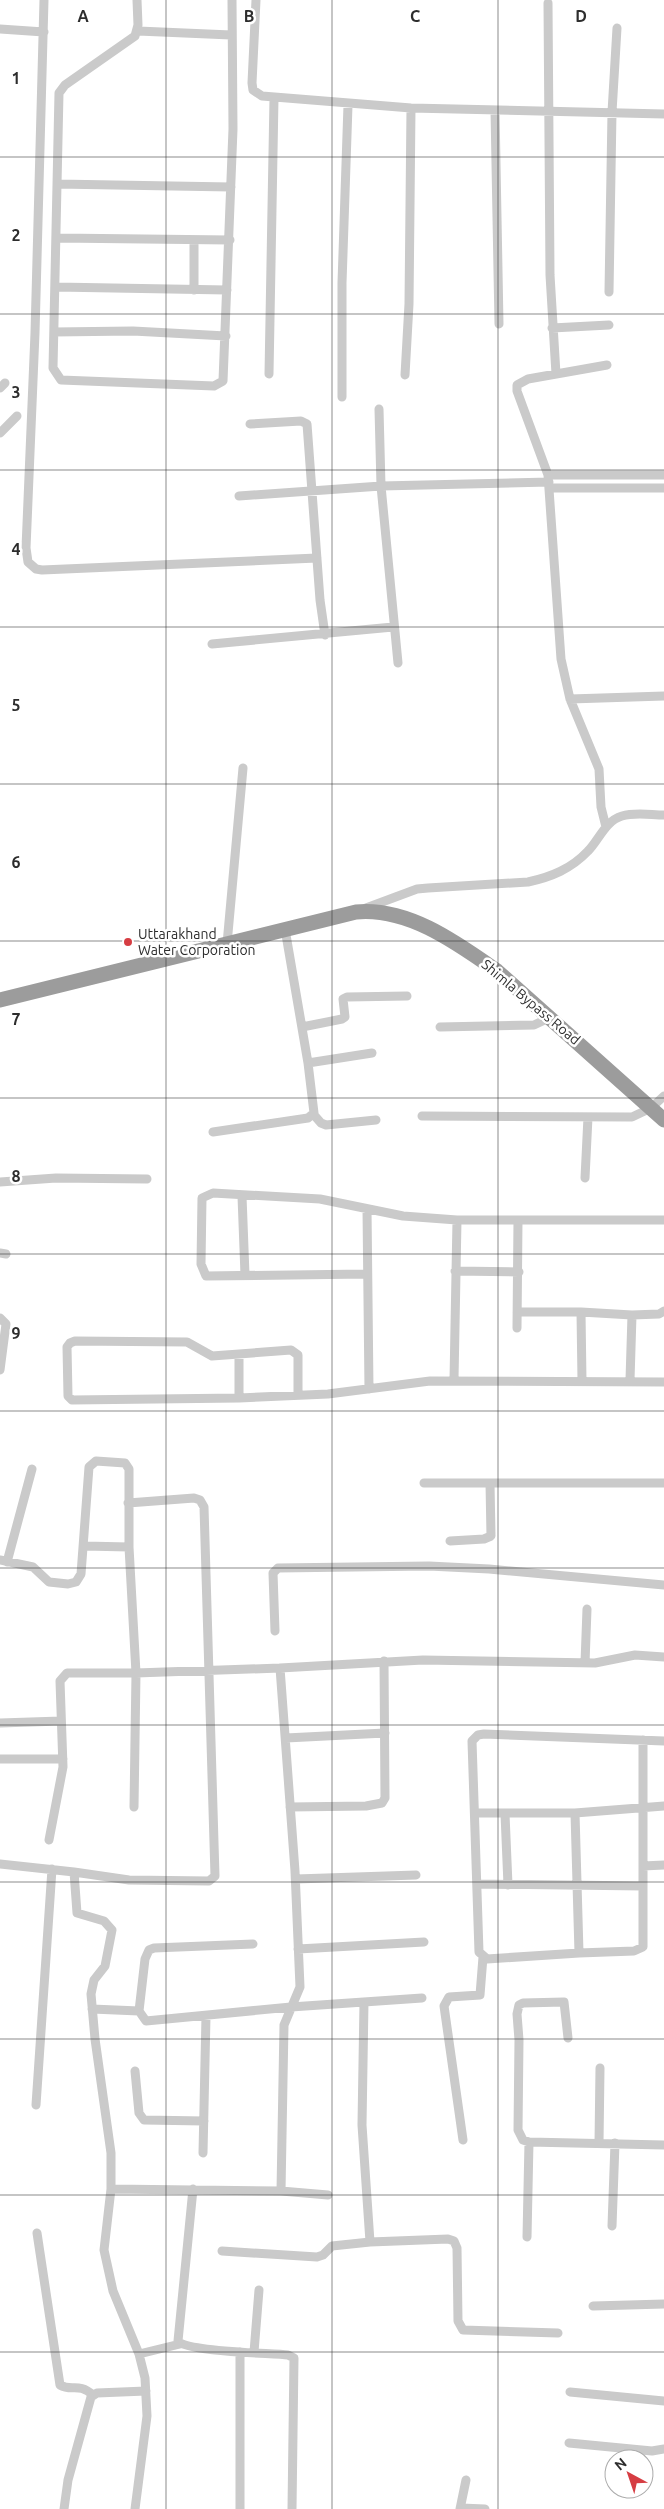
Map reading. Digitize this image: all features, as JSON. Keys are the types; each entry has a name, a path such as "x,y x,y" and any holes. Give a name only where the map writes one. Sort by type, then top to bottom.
{"highway":[{"name":"Shimla Bypass Road","path":"0,1000 356,912 367,911 395,916 425,926 469,951 497,971 551,1017 664,1120"}],"street":[{"path":"44,0 36,333 26,548 28,562 31,566 42,570 317,558"},
{"path":"137,0 138,31 129,40 61,89 53,368 61,380 214,386 223,381 230,240 232,0"},
{"path":"256,0 252,83 257,94 274,98 348,105 550,113 612,112 664,114"},
{"path":"548,3 552,328 556,374"},
{"path":"609,292 612,112 617,28"},
{"path":"0,29 44,32"},
{"path":"138,31 231,35"},
{"path":"269,374 274,98"},
{"path":"342,397 342,283 348,105"},
{"path":"405,375 409,304 411,108"},
{"path":"495,110 499,324"},
{"path":"57,184 231,187"},
{"path":"58,238 230,240"},
{"path":"194,240 194,290"},
{"path":"56,287 227,290"},
{"path":"552,328 610,325"},
{"path":"54,332 133,331 226,336"},
{"path":"606,827 601,806 599,769 570,699 561,659 549,482 517,391 517,385 528,379 607,365"},
{"path":"379,410 381,486 393,627 398,663"},
{"path":"0,433 16,416"},
{"path":"250,424 300,421 307,424 311,491 325,635"},
{"path":"239,496 381,486 549,482 664,476"},
{"path":"549,482 664,488"},
{"path":"212,644 325,635 393,627"},
{"path":"570,699 664,696"},
{"path":"227,944 242,768"},
{"path":"356,912 417,889 528,882 544,878 562,872 575,863 589,850 606,827 621,816 664,815"},
{"path":"285,929 308,1063 314,1115 320,1124 326,1125 376,1120"},
{"path":"302,1027 342,1019 345,1017 343,999 347,997 407,996"},
{"path":"440,1027 534,1025 551,1017"},
{"path":"308,1063 372,1053"},
{"path":"422,1116 632,1117 651,1108 664,1096"},
{"path":"213,1132 308,1118 314,1115"},
{"path":"585,1178 588,1117"},
{"path":"0,1182 56,1178 147,1179"},
{"path":"366,1274 206,1276 201,1264 202,1198 212,1193 311,1198 403,1216 457,1220 664,1220"},
{"path":"242,1196 245,1276"},
{"path":"367,1208 366,1274 369,1389"},
{"path":"454,1380 457,1220"},
{"path":"517,1328 518,1220"},
{"path":"455,1272 519,1272"},
{"path":"517,1312 581,1312 632,1315 659,1314 664,1311"},
{"path":"581,1312 582,1381"},
{"path":"630,1380 632,1315"},
{"path":"0,1318 6,1324 0,1370"},
{"path":"298,1395 298,1355 294,1351 212,1356 187,1342 75,1341 68,1344 68,1396 72,1400 239,1398 298,1395 454,1380 630,1380 664,1382"},
{"path":"239,1355 239,1398"},
{"path":"32,1469 3,1561 33,1567 49,1582 68,1584 79,1578 84,1546 88,1474 91,1464 96,1461 127,1464 129,1547 136,1673 134,1807"},
{"path":"424,1483 664,1483"},
{"path":"450,1541 484,1539 491,1536 490,1483"},
{"path":"0,1864 149,1882 209,1881 213,1878 203,1504 194,1498 128,1502"},
{"path":"84,1546 129,1547"},
{"path":"275,1631 273,1573 278,1568 429,1566 490,1569 664,1585"},
{"path":"585,1663 587,1609"},
{"path":"49,1840 63,1759 60,1681 65,1674 280,1668 384,1661 604,1663 634,1655 664,1657"},
{"path":"290,1807 382,1804 387,1790 384,1661"},
{"path":"280,1668 296,1879 300,1987 284,2025 281,2191"},
{"path":"0,1724 61,1721"},
{"path":"286,1738 385,1733"},
{"path":"463,2140 444,2006 449,1997 480,1995 483,1957 479,1952 478,1884 470,1747 472,1741 478,1735 664,1741"},
{"path":"483,1957 634,1951 643,1947 643,1740"},
{"path":"0,1759 63,1759"},
{"path":"474,1813 575,1813 664,1806"},
{"path":"575,1813 579,1953"},
{"path":"505,1814 508,1885"},
{"path":"643,1866 664,1865"},
{"path":"36,2105 52,1869"},
{"path":"74,1872 77,1913 104,1921 112,1930 105,1966 93,1983 92,2009 111,2153 111,2189 104,2250 114,2291 139,2354 146,2391 147,2416 135,2509"},
{"path":"296,1879 416,1875"},
{"path":"478,1884 643,1886"},
{"path":"298,1949 424,1942"},
{"path":"253,1944 154,1948 148,1950 145,1959 139,2011 146,2021 291,2007 422,1998"},
{"path":"364,2002 362,2125 370,2242"},
{"path":"568,2038 564,2002 524,2003 519,2005 517,2014 519,2040 518,2130 523,2140 529,2142 664,2145"},
{"path":"92,2009 139,2011"},
{"path":"203,2153 206,2016"},
{"path":"599,2143 600,2068"},
{"path":"135,2071 139,2113 144,2120 204,2121"},
{"path":"527,2237 529,2142"},
{"path":"612,2226 615,2143"},
{"path":"111,2189 281,2191 328,2195"},
{"path":"180,2344 178,2337 193,2189"},
{"path":"37,2233 60,2385 62,2387 81,2387 93,2395"},
{"path":"222,2251 318,2257 323,2255 332,2246 370,2242 448,2239 454,2241 457,2248 458,2321 463,2330 558,2333"},
{"path":"254,2352 259,2290"},
{"path":"593,2306 664,2304"},
{"path":"139,2354 180,2344 216,2351 292,2356 295,2362 292,2509"},
{"path":"240,2352 240,2509"},
{"path":"64,2509 88,2402 97,2393 146,2391"},
{"path":"570,2392 664,2401"},
{"path":"569,2443 652,2451 664,2449"},
{"path":"466,2480 460,2508 485,2509"}],"place":[{"name":"Uttarakhand Water Corporation","path":"128,942"}]}
